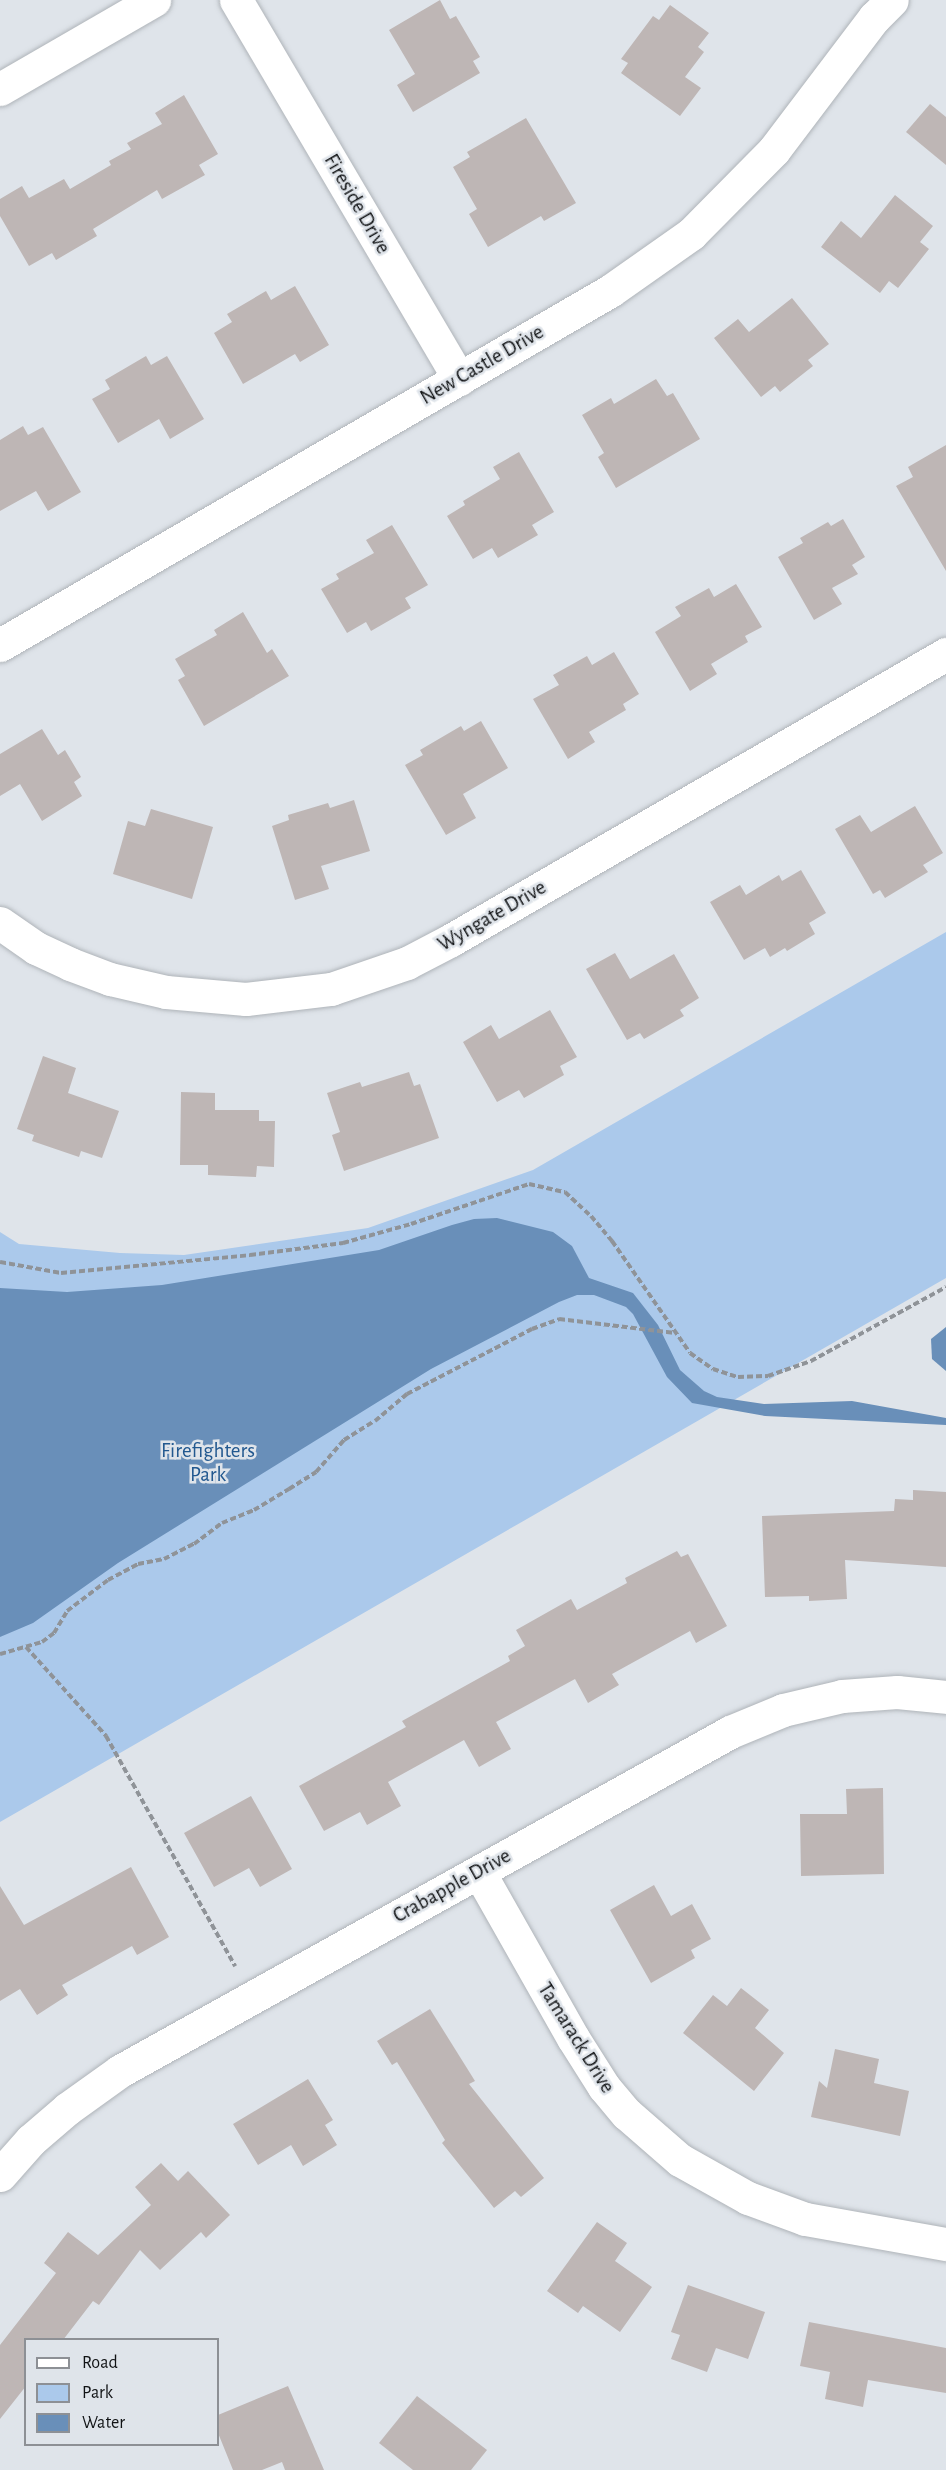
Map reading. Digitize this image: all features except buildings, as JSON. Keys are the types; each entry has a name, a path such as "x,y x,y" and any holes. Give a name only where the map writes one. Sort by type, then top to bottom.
{"street":[{"path":"0,89 154,0"},
{"name":"Fireside Drive","path":"236,0 260,14 459,379"},
{"name":"New Castle Drive","path":"0,645 610,291 691,234 774,150 874,18 892,0"},
{"name":"Wyngate Drive","path":"0,923 36,948 70,964 110,979 166,992 246,999 331,989 407,963 451,940 946,654"},
{"name":"Crabapple Drive","path":"0,2175 31,2140 67,2109 120,2071 677,1760 758,1719 812,1702 869,1692 897,1692 946,1697"},
{"name":"Tamarack Drive","path":"479,1872 585,2060 627,2114 652,2138 680,2160 713,2180 780,2210 805,2218 946,2244"}],"path":[{"path":"0,1262 61,1273 250,1255 343,1243 411,1224 529,1184 565,1192 591,1216 690,1353 713,1369 738,1377 768,1376 811,1361 946,1287"},
{"path":"0,1654 42,1642 54,1633 67,1611 108,1580 138,1564 164,1559 194,1544 222,1523 289,1490 316,1472 344,1440 375,1421 407,1394 532,1329 560,1319 675,1334"},
{"path":"26,1647 106,1736 235,1966"}],"green space":[{"name":"Firefighters Park","path":"946,932 946,1278 0,1822 0,1232 19,1244 120,1253 184,1255 368,1228 533,1170"}],"water":[{"path":"497,1218 553,1232 572,1246 589,1278 633,1293 658,1325 680,1370 704,1391 717,1397 764,1404 852,1401 946,1418 946,1425 765,1416 692,1403 667,1377 633,1314 626,1307 594,1295 577,1295 559,1302 431,1369 118,1563 33,1623 0,1637 0,1288 67,1292 162,1285 379,1250 474,1219"},
{"path":"946,1327 946,1371 932,1359 931,1339"}]}
